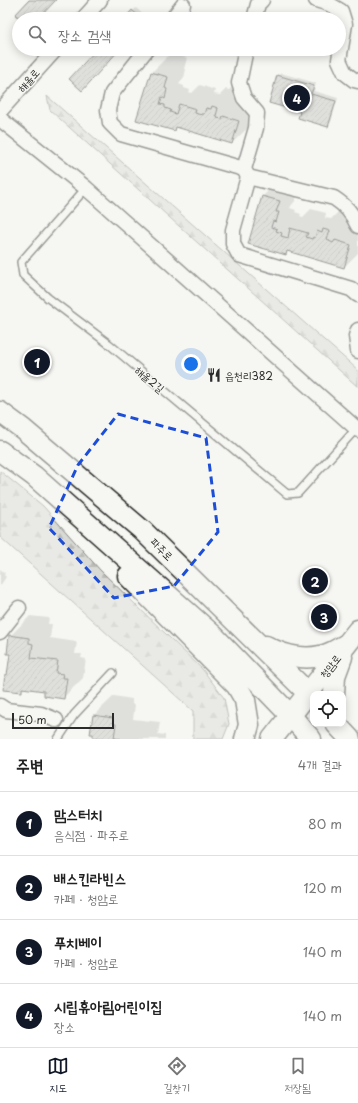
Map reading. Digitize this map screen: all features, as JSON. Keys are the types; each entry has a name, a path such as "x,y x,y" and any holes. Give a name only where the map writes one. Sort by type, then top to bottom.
{"main road":[{"name":"파주로","path":"0,412 23,429 142,530 310,695"},
{"path":"0,451 34,476 213,635 291,716 311,739"},
{"path":"80,518 110,559 237,686 245,700 249,724 245,739"},
{"path":"250,636 274,650 293,656 314,657 331,653 352,637"},
{"path":"334,691 335,676 340,661 352,637"},
{"name":"청암로","path":"314,691 352,637"},
{"name":"청암로","path":"272,739 291,716 310,697"},
{"path":"339,727 350,739"},
{"path":"344,727 350,739"}],"street":[{"path":"89,12 100,0"},
{"path":"256,12 258,4 262,0"},
{"path":"316,0 329,4 341,12"},
{"path":"178,12 183,5"},
{"name":"해올로","path":"0,111 50,56"},
{"path":"142,56 112,93 108,110 110,123 121,134 246,173 334,198 344,205 358,226"},
{"path":"245,56 240,83 244,98 257,113 256,128 233,230 234,244 239,254 351,289 358,295"},
{"path":"340,56 339,60 345,73 354,80 358,81"},
{"name":"해올2길","path":"0,119 86,188 357,430"},
{"path":"358,330 356,336 358,351"},
{"path":"0,632 19,608"},
{"path":"0,706 6,710 41,714 56,720"}],"lane":[{"name":"해올2길","path":"86,188 21,262 23,275 43,293 109,344 287,494 298,493 357,430"},
{"path":"58,739 74,715 114,673"}],"highlighted area":[{"path":"118,414 206,438 218,532 174,586 114,598 49,528 78,465"}],"green space":[{"path":"47,96 358,370 358,387 50,110"},
{"path":"0,471 43,506 100,570 203,670 224,698 229,724 223,739 193,739 193,711 0,537"}],"building":[{"path":"29,0 56,0 45,12 18,12"},
{"path":"90,56 114,56 82,91 69,79"},
{"path":"151,72 168,77 165,88 167,89 165,99 162,97 160,104 165,105 165,108 171,110 170,112 176,114 179,104 196,109 195,113 201,115 204,114 206,108 211,109 212,106 218,108 217,118 222,119 223,116 239,121 232,144 176,127 175,131 136,120"},
{"path":"277,75 314,86 311,94 336,101 328,127 298,118 300,112 269,103"},
{"path":"262,196 280,201 276,212 279,212 276,222 273,221 271,227 282,233 281,236 288,238 290,228 308,233 306,237 312,239 313,237 315,238 317,231 322,233 323,229 330,231 327,239 329,241 333,243 335,240 351,245 344,268 287,251 286,255 248,244"},
{"path":"9,635 29,638 29,643 33,644 31,658 58,661 56,673 63,674 62,678 67,678 64,699 44,696 44,691 22,688 22,692 3,690 10,654 7,654"},
{"path":"93,715 113,718 113,723 116,724 114,738 121,739 93,739 93,734 90,734"}],"place":[{"name":"시립휴아림어린이집","path":"297,98"},
{"name":"맘스터치","path":"37,362"},
{"name":"읍천리382","path":"214,375"},
{"name":"배스킨라빈스","path":"315,581"},
{"name":"푸치베이","path":"324,617"}]}
